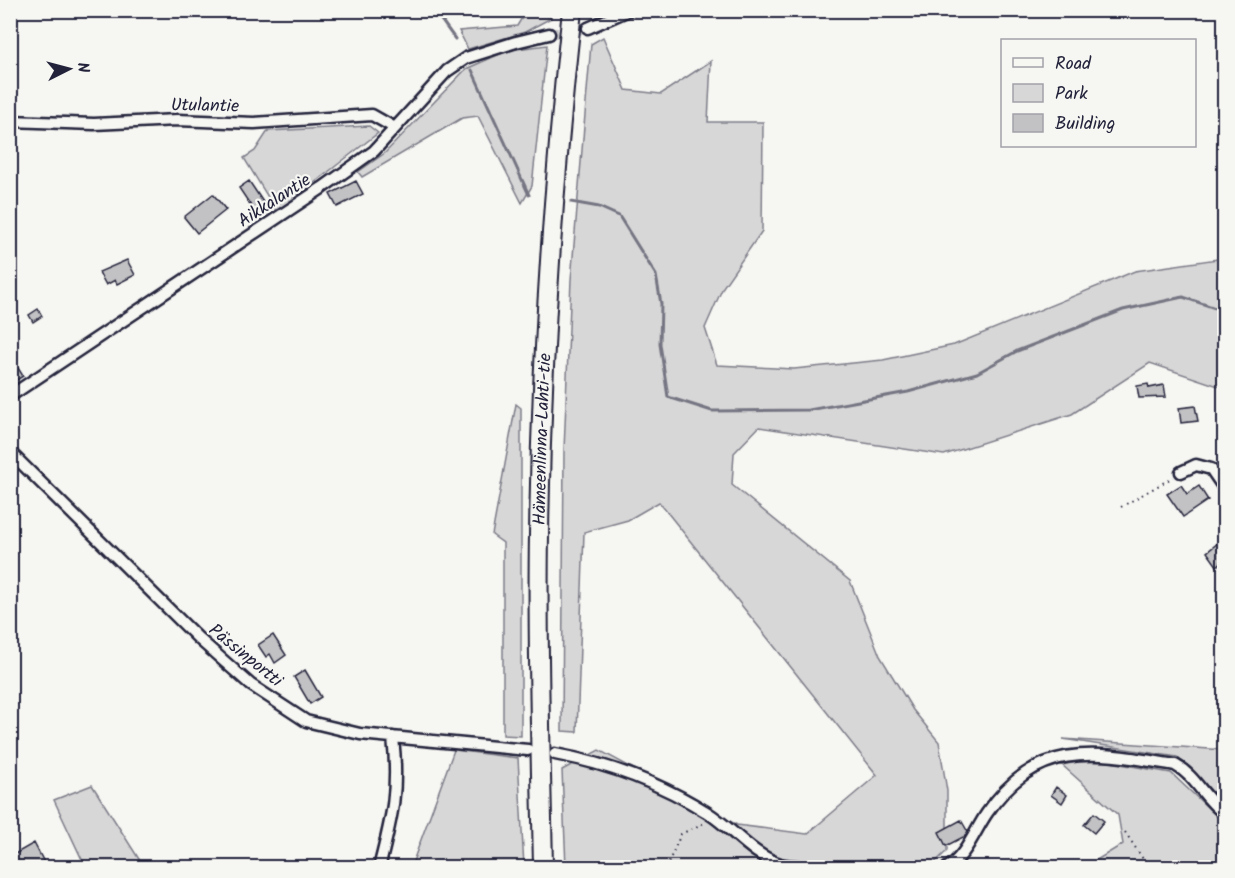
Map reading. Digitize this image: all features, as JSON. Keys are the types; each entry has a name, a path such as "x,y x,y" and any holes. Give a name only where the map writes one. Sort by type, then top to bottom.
{"highway":[{"name":"Hämeenlinna-Lahti-tie","path":"543,867 538,650 541,429 551,237 572,10"}],"street":[{"path":"588,27 629,10"},
{"name":"Aikkalantie","path":"10,396 322,188 374,150 447,71 466,58 549,34"},
{"name":"Utulantie","path":"10,121 94,124 177,120 254,123 372,115 395,128"},
{"name":"Pässinportti","path":"10,452 199,639 251,685 306,721 360,734 528,750"},
{"path":"1181,472 1196,465 1211,469 1224,488"},
{"path":"379,867 395,802 397,772 393,737"},
{"path":"946,867 962,856 997,798 1024,775 1052,760 1077,754 1107,753 1175,765 1185,770 1202,794 1224,813"},
{"path":"555,754 594,761 640,778 714,818 769,859 782,864 816,867"}],"path":[{"path":"1121,507 1181,472"},
{"path":"666,867 681,834 714,818"},
{"path":"1125,832 1149,867"}],"green space":[{"path":"526,11 552,11 551,18 525,32 468,49 459,31 517,26"},
{"path":"603,37 626,90 661,94 711,61 708,122 763,122 762,231 723,287 705,328 717,365 794,369 883,360 954,345 1135,271 1224,258 1224,388 1150,363 1072,414 944,455 759,427 734,453 732,485 850,581 880,656 913,710 939,742 947,791 947,851 930,867 566,867 562,770 599,750 737,825 807,834 877,775 659,502 628,520 584,532 577,732 562,731 564,450 571,280 591,44"},
{"path":"547,45 532,186 522,203 478,116 462,118 362,177 358,172 385,153 466,69 509,50"},
{"path":"369,126 378,133 277,212 244,158 255,151 268,131"},
{"path":"516,404 521,408 521,736 503,735 503,543 492,535"},
{"path":"1063,739 1224,750 1224,803 1177,757"},
{"path":"454,750 518,758 524,867 411,867"},
{"path":"1082,761 1109,762 1171,773 1224,823 1224,867 1085,867 1123,844 1118,815 1062,765"},
{"path":"92,785 144,867 83,867 85,866 54,800"}],"building":[{"path":"249,181 267,208 257,215 239,188"},
{"path":"356,181 363,194 337,207 330,194"},
{"path":"213,194 226,210 197,233 184,217"},
{"path":"127,260 135,275 117,284 115,280 106,285 99,272"},
{"path":"38,309 42,316 33,322 29,315"},
{"path":"18,368 23,376 10,384 10,373"},
{"path":"1148,384 1149,388 1164,385 1166,397 1139,398 1137,386"},
{"path":"1195,406 1198,421 1181,423 1179,408"},
{"path":"1181,485 1187,494 1199,486 1208,500 1183,517 1167,494"},
{"path":"1224,538 1224,560 1217,566 1207,552"},
{"path":"273,635 286,655 275,663 270,654 266,657 258,645"},
{"path":"305,670 321,697 310,704 294,677"},
{"path":"1056,787 1067,795 1062,803 1051,795"},
{"path":"1094,813 1104,821 1094,833 1084,825"},
{"path":"961,820 969,834 946,846 939,832"},
{"path":"34,843 47,868 19,868 13,855"}],"waterway":[{"path":"434,10 455,39"},
{"path":"472,70 529,195"},
{"path":"571,202 599,207 619,216 656,275 661,304 660,344 668,397 712,411 809,410 908,392 977,373 1017,351 1123,310 1183,297 1224,311"}],"tunnel":[{"path":"549,34 588,28"}]}
